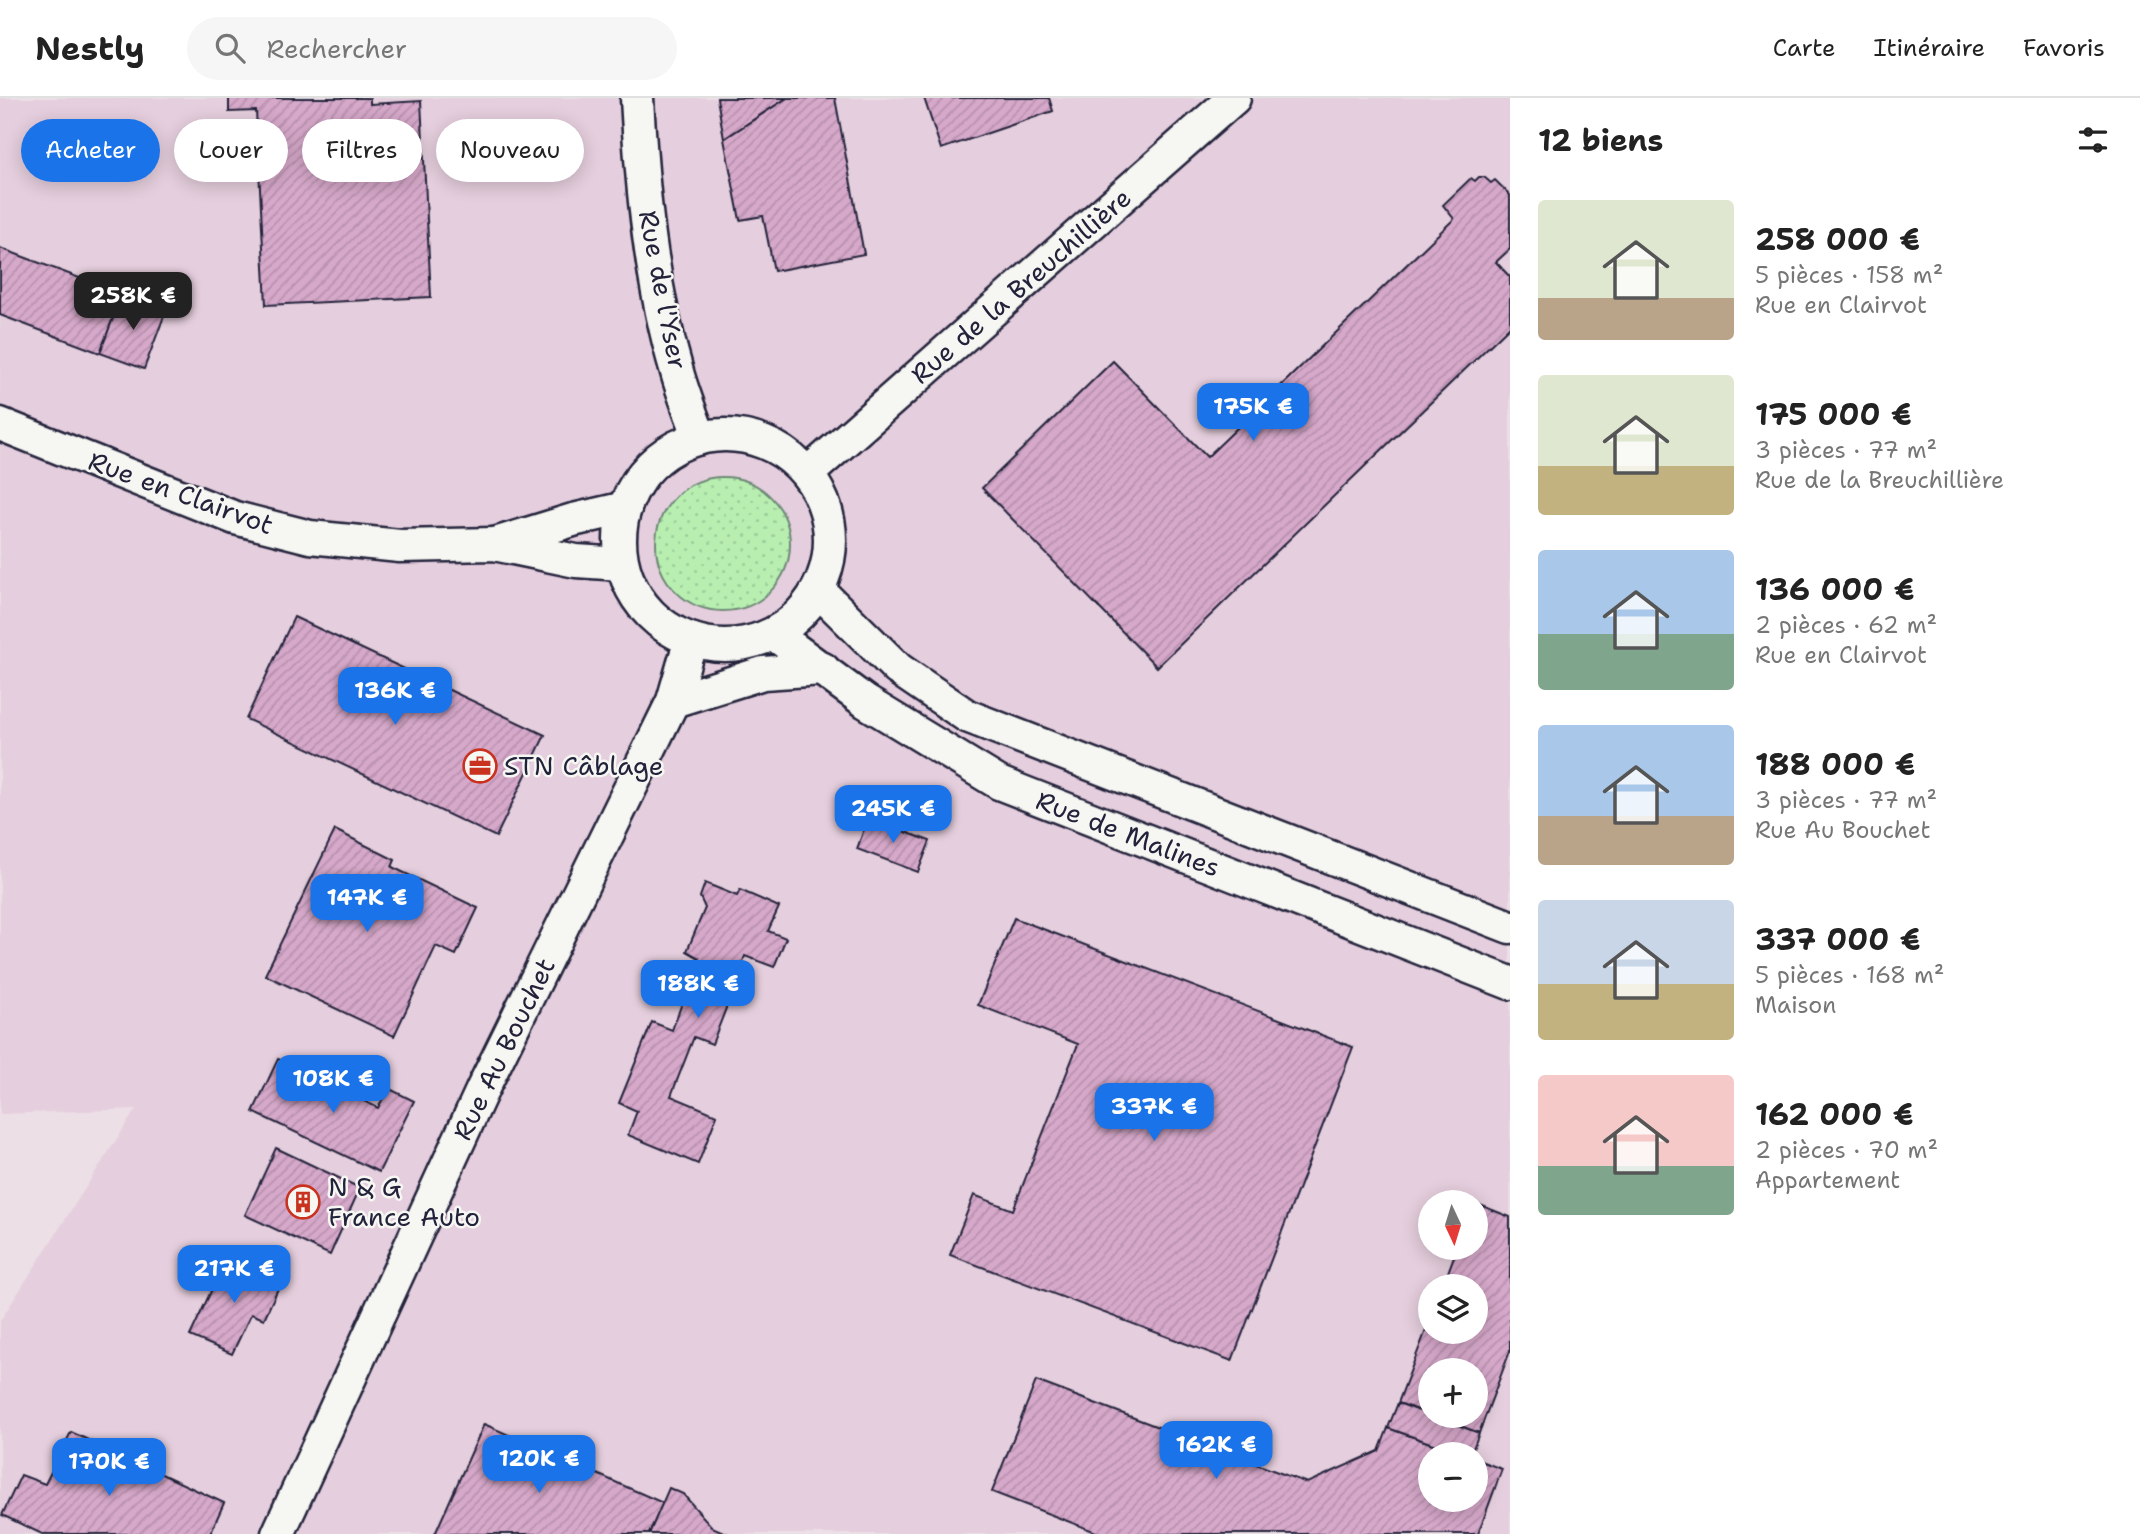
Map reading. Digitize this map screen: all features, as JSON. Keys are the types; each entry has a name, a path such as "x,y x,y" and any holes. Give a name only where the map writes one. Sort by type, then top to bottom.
{"street":[{"name":"Rue de l'Yser","path":"637,98 642,175 660,296 677,372 700,438"},
{"name":"Rue de la Breuchillière","path":"807,474 1234,98"},
{"name":"Rue en Clairvot","path":"0,424 235,518 310,537 400,546 494,544 576,561 622,564"},
{"path":"730,435 759,440 785,454 807,474 823,500 830,530 829,561 818,590 799,615 774,634 748,643 720,646 693,640 667,628 646,610 630,586 622,564 620,536 625,509 636,484 653,463 675,447 700,438 730,435"},
{"name":"Rue en Clairvot","path":"494,544 573,520 625,509"},
{"name":"Rue de Malines","path":"818,590 898,669 967,716 1510,927"},
{"name":"Rue de Malines","path":"774,634 866,702 999,783 1510,983"},
{"name":"Rue Au Bouchet","path":"278,1534 484,1086 673,701 693,640"},
{"path":"673,701 763,673 823,669"}],"shaded area":[{"path":"0,98 1510,98 1510,1534 0,1534 0,1321 136,1109 0,1114"}],"green space":[{"path":"723,477 749,482 770,497 785,518 790,544 785,570 770,591 749,606 723,611 697,606 676,591 661,570 656,544 661,518 676,497 697,482"}],"building":[{"path":"229,98 370,98 370,104 421,101 422,119 302,119 302,182 422,182 422,121 431,297 266,305 260,182 288,182 288,119 256,119 256,111 229,112"},
{"path":"717,98 787,98 724,139"},
{"path":"787,98 835,98 864,254 774,271 763,216 740,220 724,139"},
{"path":"924,98 1049,98 1053,111 941,149"},
{"path":"1484,177 1491,183 1495,180 1510,195 1510,249 1496,262 1510,277 1510,326 1157,667 982,488 1113,361 1207,457 1454,219 1443,205 1471,178 1475,181"},
{"path":"0,248 122,294 100,353 0,315"},
{"path":"122,294 166,311 144,369 100,353"},
{"path":"294,617 545,735 496,837 246,719"},
{"path":"868,818 930,841 918,872 857,849"},
{"path":"335,830 395,860 392,867 478,908 456,955 436,946 394,1036 265,975"},
{"path":"705,883 737,896 740,890 779,907 768,931 786,938 774,967 745,956 712,1044 694,1037 671,1096 717,1115 698,1164 628,1135 637,1111 619,1103 652,1022 672,1030 699,958 687,951 705,908 700,897"},
{"path":"1014,918 1353,1047 1232,1361 950,1255 974,1195 1013,1210 1078,1044 978,1005"},
{"path":"278,1059 378,1108 388,1088 414,1101 379,1172 253,1112"},
{"name":"N & G France Auto","path":"276,1148 360,1188 330,1255 245,1215"},
{"path":"1488,1208 1510,1217 1510,1351 1488,1409 1488,1358 1418,1358 1418,1410 1398,1403 1421,1344 1488,1344 1488,1274 1447,1274 1453,1260 1488,1260"},
{"path":"227,1257 281,1282 264,1319 251,1314 232,1354 190,1336"},
{"path":"1036,1381 1307,1483 1379,1451 1388,1428 1427,1442 1418,1442 1418,1512 1486,1512 1478,1534 1101,1534 992,1492"},
{"path":"1398,1403 1418,1410 1418,1428 1466,1428 1479,1433 1476,1442 1427,1442 1388,1428"},
{"path":"484,1424 663,1503 649,1534 435,1534"},
{"path":"1466,1428 1481,1428 1479,1433"},
{"path":"71,1432 224,1503 210,1534 42,1534 2,1515 21,1475 45,1484"},
{"path":"1488,1464 1502,1469 1488,1507"},
{"path":"669,1488 683,1494 712,1527 728,1534 649,1534"}],"place":[{"name":"STN Câblage","path":"480,766"},
{"name":"N & G France Auto","path":"303,1202"}]}
